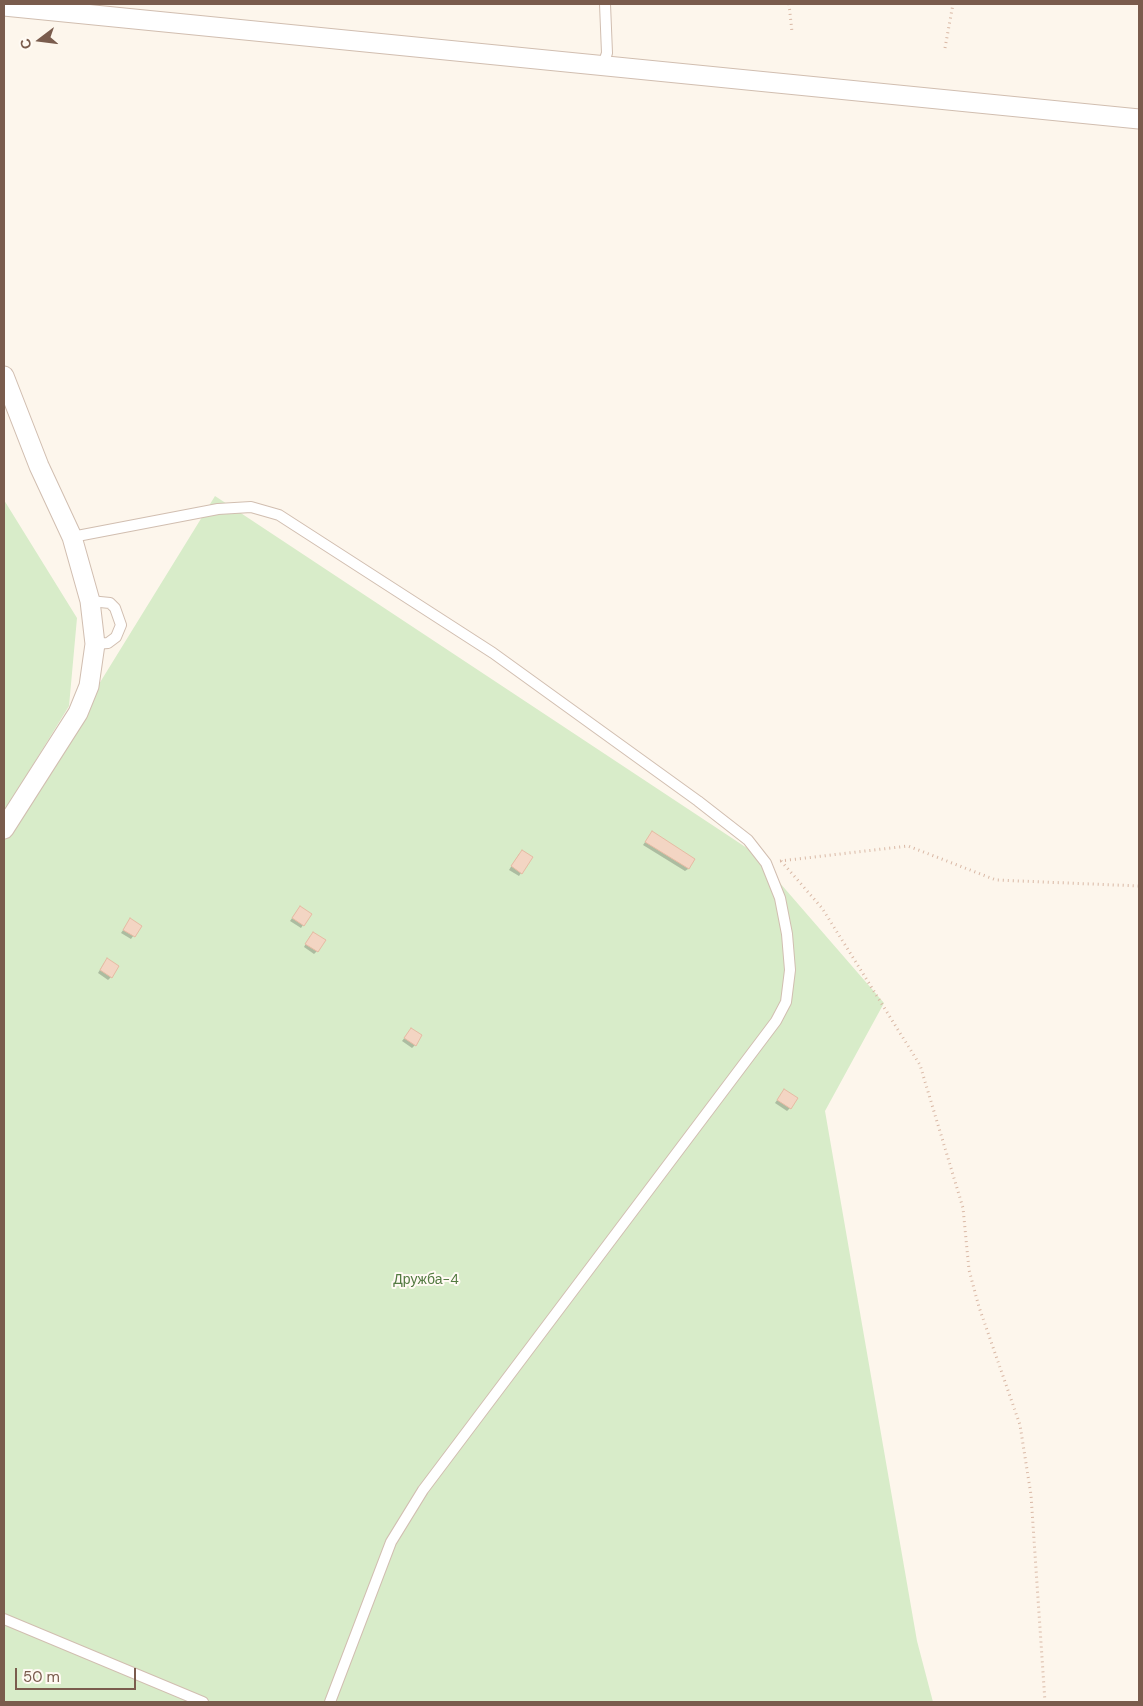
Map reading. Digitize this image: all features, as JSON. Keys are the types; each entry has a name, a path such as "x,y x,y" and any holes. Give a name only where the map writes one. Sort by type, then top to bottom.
{"street":[{"path":"4,6 1139,119"},
{"path":"4,376 39,466 72,537 90,601 95,644 89,686 78,713 4,830"}],"lane":[{"path":"603,65 607,53 604,4"},
{"path":"72,537 218,509 251,507 279,515 493,653 698,801 748,840 766,863 780,898 787,934 790,970 786,1002 779,1015 423,1490 391,1542 330,1702"},
{"path":"90,601 110,603 116,608 121,624 116,637 108,643 95,644"},
{"path":"4,1619 203,1702"}],"path":[{"path":"789,4 792,32"},
{"path":"945,48 953,4"},
{"path":"766,863 908,846 996,880 1139,886"},
{"path":"781,861 822,908 920,1065 963,1208 970,1270 979,1307 1020,1425 1031,1495 1044,1702"}],"green space":[{"name":"Дружба-4","path":"215,496 753,852 884,1003 825,1111 917,1641 933,1702 4,1702 4,838"},
{"path":"4,500 77,618 69,706 4,812"}],"building":[{"path":"652,831 695,859 689,869 645,842"},
{"path":"522,850 533,857 522,874 511,866"},
{"path":"300,906 312,914 304,926 292,918"},
{"path":"130,918 142,926 135,937 123,930"},
{"path":"313,932 326,940 318,952 305,944"},
{"path":"107,958 119,966 112,978 100,970"},
{"path":"411,1028 422,1035 416,1046 404,1038"},
{"path":"784,1089 798,1098 791,1109 777,1100"}]}
